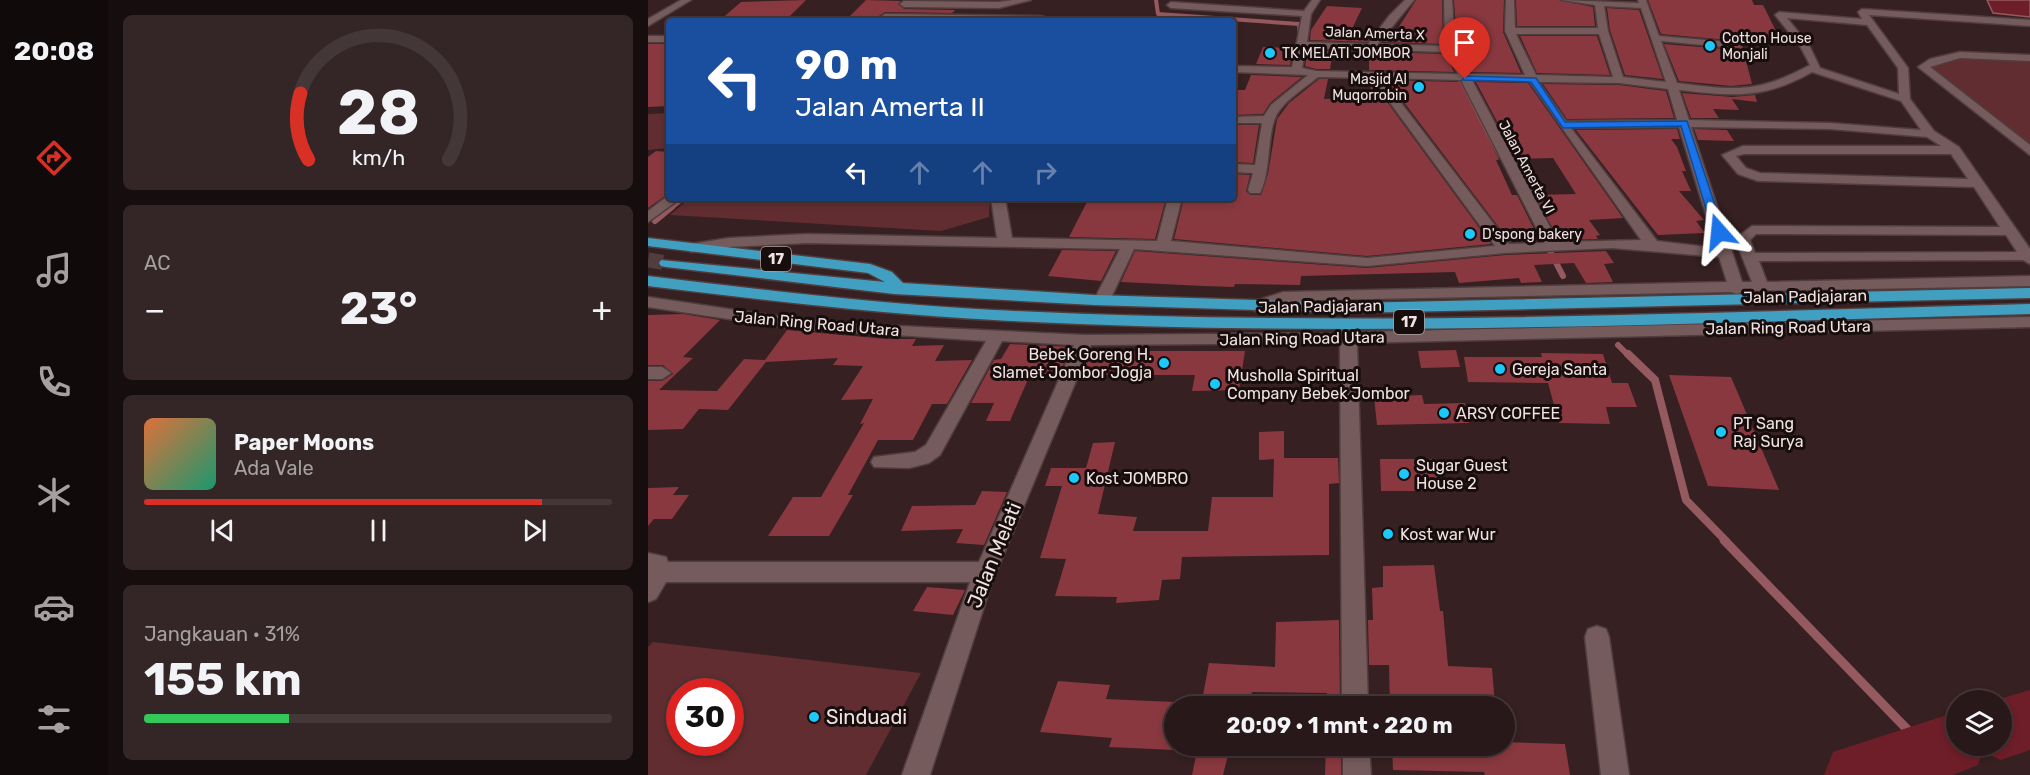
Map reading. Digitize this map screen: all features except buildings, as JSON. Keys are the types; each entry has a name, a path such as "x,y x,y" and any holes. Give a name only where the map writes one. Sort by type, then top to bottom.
{"highway":[{"name":"17","path":"648,242 870,269 887,275 895,284 894,289"},
{"name":"Jalan Padjajaran","path":"666,263 754,275 894,289 1255,306 1352,308 2030,293"},
{"name":"Jalan Padjajaran","path":"648,281 789,301 1054,320 1348,331 2030,309"}],"street":[{"path":"648,23 687,0"},
{"path":"1298,70 1300,45 1307,14 1316,0"},
{"path":"1371,47 1392,18 1410,0"},
{"name":"Jalan Amerta VI","path":"1448,0 1450,49 1553,246"},
{"path":"1510,0 1510,31 1533,80 1563,125 1652,245"},
{"path":"1565,0 1643,3 1673,87 1737,289"},
{"path":"882,18 907,2 999,5 1027,1"},
{"path":"1013,18 1027,1"},
{"path":"1599,3 1603,31 1619,80"},
{"path":"1171,5 1307,14"},
{"path":"1236,69 1298,70 1316,74 1376,77 1619,80 1673,87 1753,92 1789,81 1816,66 1804,45 1777,11 1868,22"},
{"path":"2029,258 1954,150 1930,134 1905,99 1903,68 1862,12 2030,23"},
{"path":"885,17 927,18"},
{"path":"1510,31 1603,31"},
{"path":"1655,38 1725,44"},
{"path":"648,39 666,39"},
{"name":"Jalan Amerta X","path":"1300,45 1450,49"},
{"path":"2030,58 1957,56 1933,60 1923,67 2030,152"},
{"path":"1813,69 1905,99"},
{"path":"1255,190 1268,119 1275,107 1316,74"},
{"path":"1376,77 1505,249"},
{"path":"1236,120 1268,119"},
{"path":"1563,125 1684,123 1830,126 1930,134"},
{"path":"1831,149 1858,179"},
{"path":"1954,150 1743,150 1728,154 1742,171 1758,177 1977,183"},
{"path":"1236,168 1260,169"},
{"path":"648,218 670,201"},
{"path":"998,201 1005,242"},
{"path":"1163,245 1174,201"},
{"path":"1762,288 1742,239 1752,230 1764,228 2010,231"},
{"path":"691,248 721,242 830,240 1163,245 1367,262 1553,246 1652,245 1726,253"},
{"path":"1102,300 1129,245"},
{"path":"1749,257 2029,258"},
{"name":"Jalan Ring Road Utara","path":"1255,306 1283,297 1320,295 1737,289 2030,281"},
{"name":"Jalan Ring Road Utara","path":"648,302 790,323 996,337 1085,340 1348,331 2030,322"},
{"path":"1348,331 1355,696"},
{"path":"881,462 914,460 925,457 933,450 996,337"},
{"name":"Jalan Melati","path":"916,775 986,572 1085,340"},
{"path":"648,592 654,567 986,572"},
{"path":"1597,637 1615,775"},
{"path":"1356,756 1357,775"}],"shaded area":[{"path":"1987,0 2030,0 2030,17 1993,13"},
{"path":"1960,58 2030,60 2030,145 1929,67 1937,61"},
{"path":"666,113 666,148 648,150 648,114"},
{"path":"686,201 990,201 989,217 941,231 670,215"},
{"name":"Sinduadi","path":"653,642 921,673 866,775 648,775 648,647"}],"waterway":[{"path":"1156,0 1158,14 1214,18"},
{"path":"1236,20 1299,24 1300,40"},
{"path":"1460,82 1466,93"},
{"path":"1465,91 1500,156"},
{"path":"670,209 680,201"},
{"path":"655,221 672,207"},
{"path":"1550,251 1563,276"},
{"path":"1618,345 1629,356"},
{"path":"1628,354 1655,380 1686,500 1726,541"},
{"path":"1724,540 1929,752"},
{"path":"2012,726 2030,720"},
{"path":"1856,775 1946,746"}],"tunnel":[{"path":"648,260 666,263"}],"place":[{"name":"Cotton House Monjali","path":"1710,46"},
{"name":"TK MELATI JOMBOR","path":"1270,53"},
{"name":"Masjid Al Muqorrobin","path":"1419,87"},
{"name":"D'spong bakery","path":"1470,234"},
{"name":"Bebek Goreng H. Slamet Jombor Jogja","path":"1164,363"},
{"name":"Gereja Santa","path":"1500,369"},
{"name":"Musholla Spiritual Company Bebek Jombor","path":"1215,384"},
{"name":"ARSY COFFEE","path":"1444,413"},
{"name":"PT Sang Raj Surya","path":"1721,432"},
{"name":"Sugar Guest House 2","path":"1404,474"},
{"name":"Kost JOMBRO","path":"1074,478"},
{"name":"Kost war Wur","path":"1388,534"},
{"name":"Sinduadi","path":"814,717"}],"route":[{"path":"1465,79 1533,80 1563,125 1684,123 1719,232"}]}
